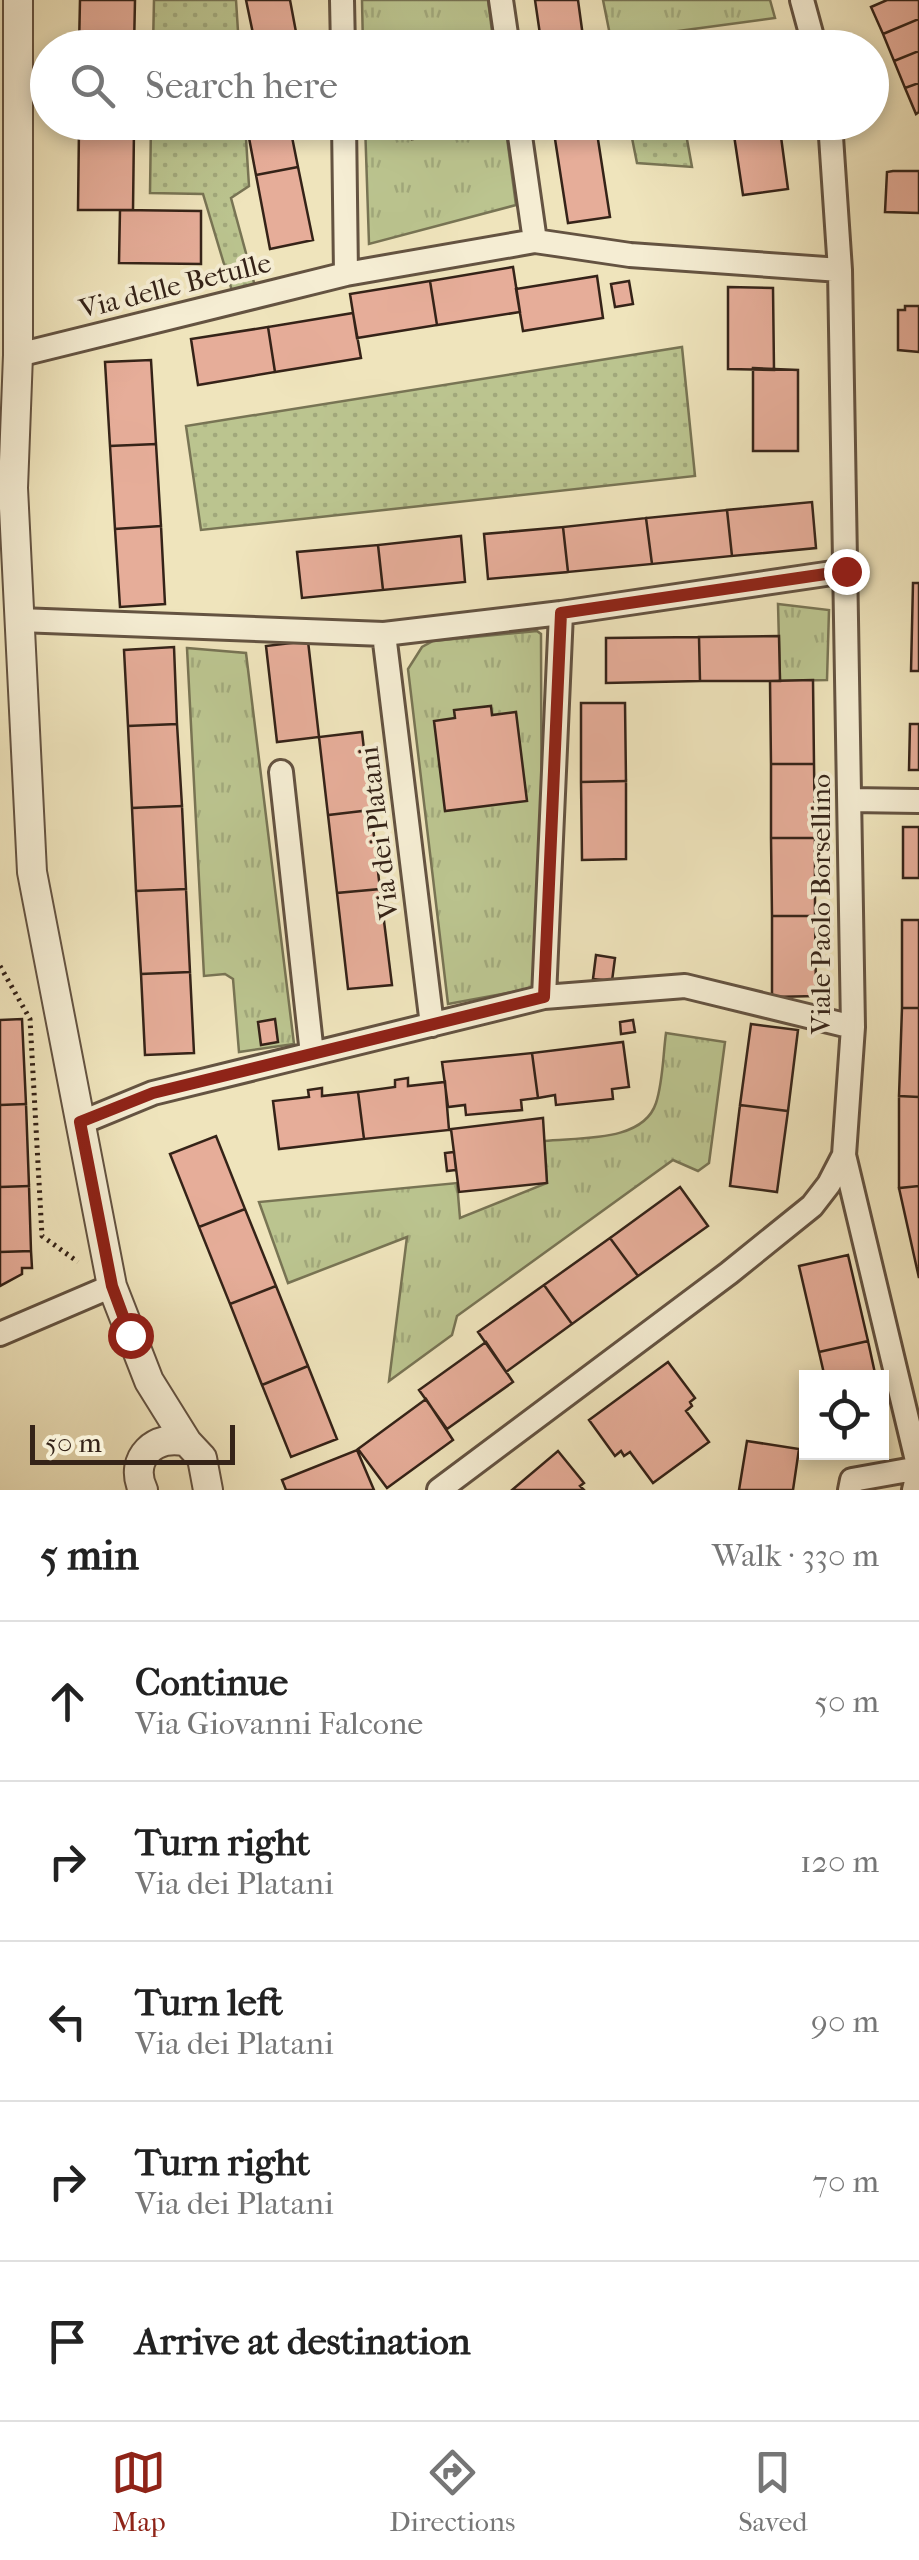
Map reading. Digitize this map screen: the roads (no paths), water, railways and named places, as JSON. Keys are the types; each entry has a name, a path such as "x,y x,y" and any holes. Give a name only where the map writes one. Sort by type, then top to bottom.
{"street":[{"path":"18,0 18,355 6,488 19,620 32,872 112,1286 149,1381 187,1442 202,1458 205,1486"},
{"path":"342,0 343,30"},
{"path":"501,0 505,30"},
{"path":"802,0 810,30"},
{"path":"344,140 346,274"},
{"path":"521,140 535,240"},
{"name":"Viale Paolo Borsellino","path":"439,1490 729,1273 812,1206 830,1184 844,1155 852,1026 850,800 840,270 831,140"},
{"name":"Via delle Betulle","path":"18,355 346,274 535,240 630,255 840,270"},
{"path":"19,620 384,634 561,613 846,571"},
{"path":"544,997 561,613"},
{"name":"Via dei Platani","path":"384,634 432,1024"},
{"path":"281,772 312,1054"},
{"path":"850,800 919,801"},
{"path":"80,1122 153,1093 544,997 685,986 852,1026"},
{"path":"844,1155 919,1468 914,1490"},
{"path":"0,1334 112,1286"},
{"path":"137,1476 149,1381"},
{"path":"137,1476 166,1439 187,1442"},
{"path":"850,1490 852,1480 919,1468"}]}
